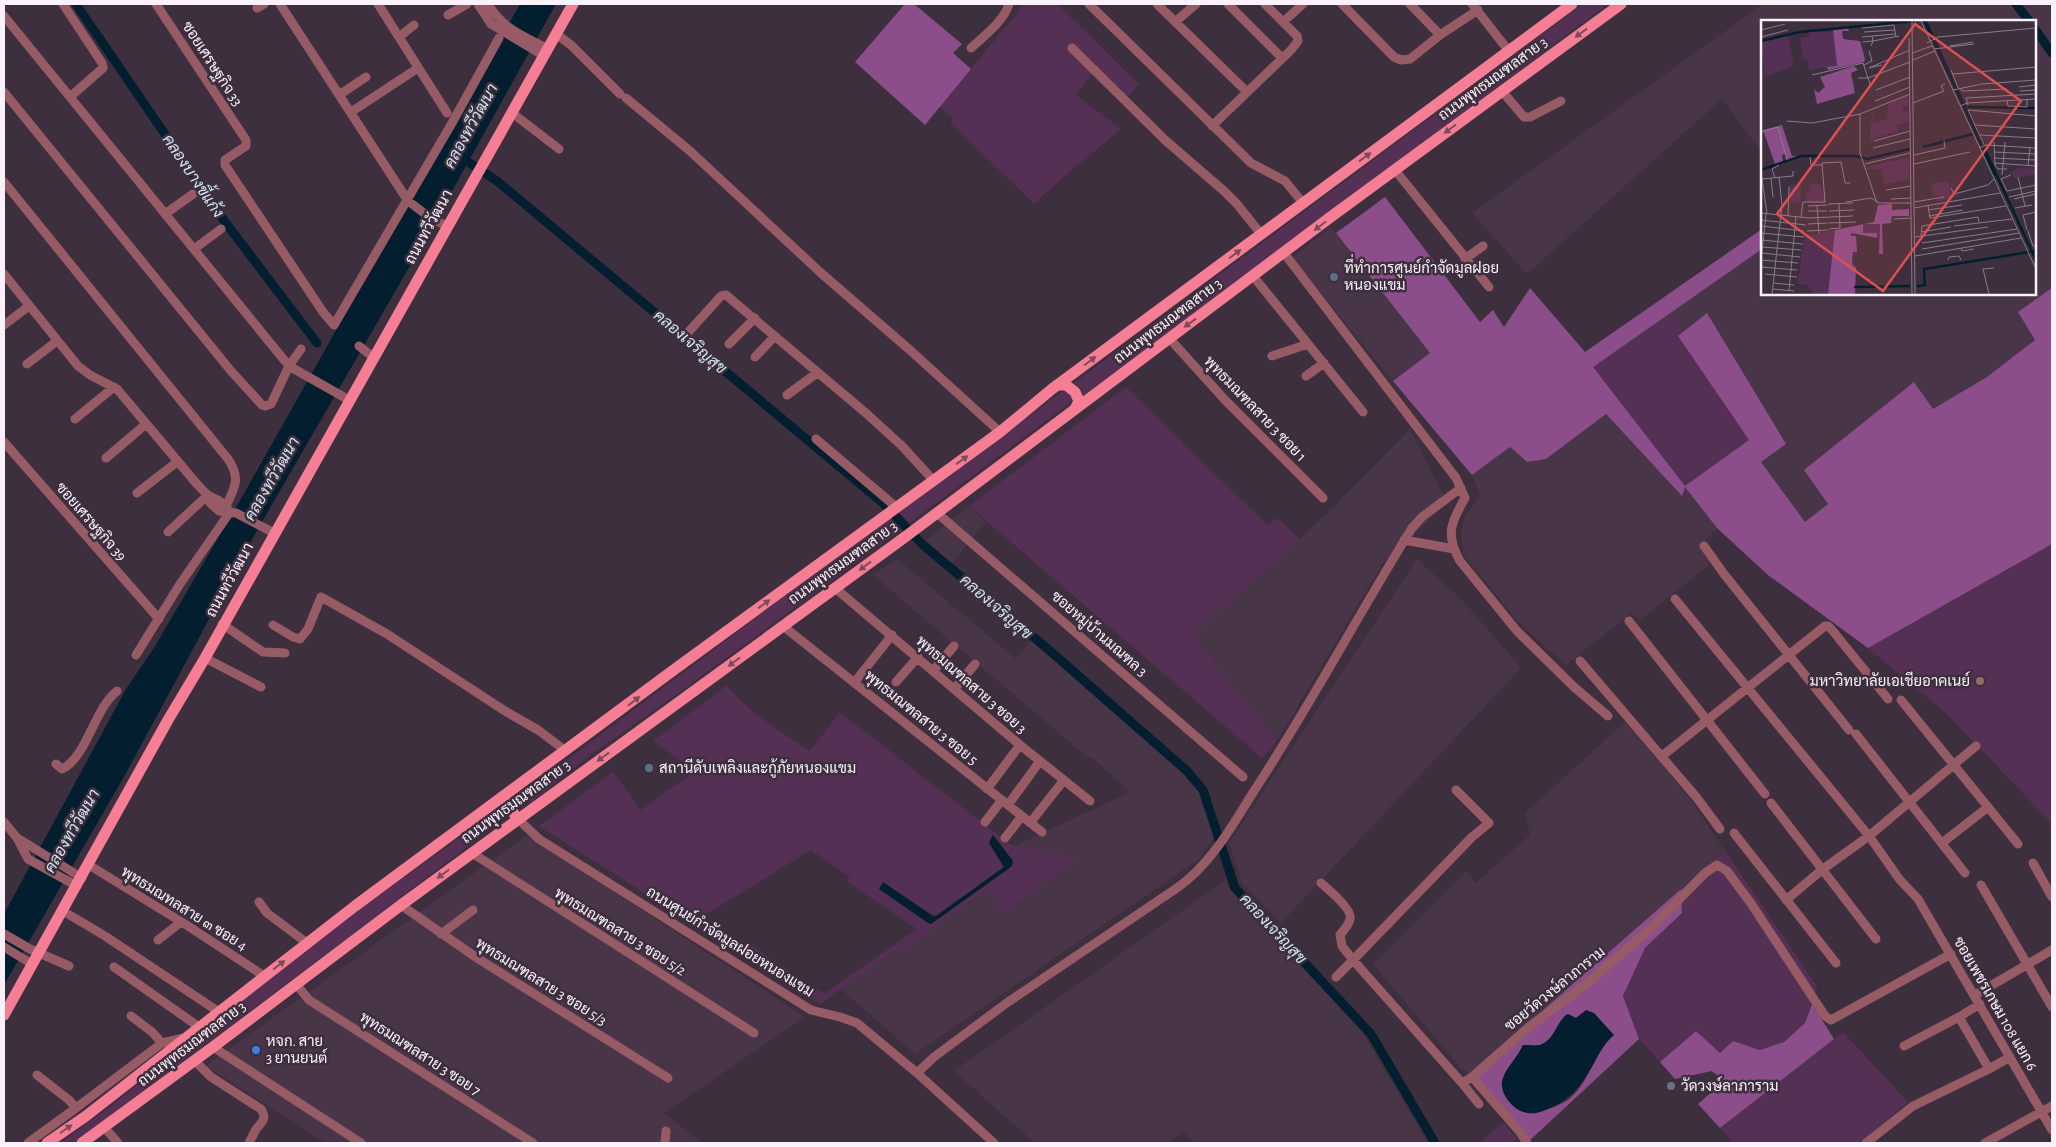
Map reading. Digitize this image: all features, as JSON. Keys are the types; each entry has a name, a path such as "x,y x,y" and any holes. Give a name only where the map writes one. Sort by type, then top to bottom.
{"main road":[{"name":"ถนนทวีวัฒนา","path":"4,1015 63,911 75,879 89,865 168,720 205,658 222,624 573,4"},
{"name":"ถนนพุทธมณฑลสาย 3","path":"47,1143 86,1116 307,943 1000,432 1057,386 1572,4"},
{"name":"ถนนพุทธมณฑลสาย 3","path":"82,1143 213,1048 401,905 918,527 1394,170 1620,4"},
{"path":"1057,386 1066,385 1075,392 1079,401 1075,409"},
{"path":"502,798 518,819"}],"street":[{"path":"62,4 104,68 70,97"},
{"name":"ซอยเศรษฐกิจ 33","path":"156,4 246,140 246,146 228,157 225,160 225,165 323,312 334,325 408,200"},
{"path":"280,4 408,200 432,219 447,226"},
{"path":"378,4 447,113"},
{"path":"448,15 467,4"},
{"path":"478,4 488,20 503,33 529,43 546,53"},
{"path":"408,200 503,33 499,20 488,4"},
{"path":"971,48 997,23 1009,4"},
{"path":"1089,4 1251,163 1285,181 1303,203"},
{"path":"1157,4 1247,92"},
{"path":"1175,22 1196,4"},
{"path":"1228,4 1282,58"},
{"path":"1212,126 1298,41 1297,36 1266,4"},
{"path":"1283,22 1304,4"},
{"path":"1342,4 1394,57 1401,60 1410,59 1475,7 1508,50"},
{"path":"1410,4 1440,35"},
{"path":"4,16 289,366 331,392 349,400"},
{"path":"398,36 414,25"},
{"path":"556,34 571,45 623,96 690,151 821,273 1000,432"},
{"path":"1072,48 1165,140 1207,174 1237,204 1261,234"},
{"path":"351,112 418,68"},
{"path":"339,95 366,77"},
{"path":"1502,91 1524,117 1530,117 1560,101"},
{"path":"4,92 231,371 262,406 272,404 289,366 301,349"},
{"path":"511,112 559,149"},
{"path":"1394,170 1489,287"},
{"path":"4,182 235,470 236,486 231,511 180,584 136,655"},
{"path":"165,214 193,194"},
{"path":"194,249 221,230"},
{"path":"1466,259 1483,246"},
{"path":"1284,253 1456,478 1465,498 1453,519 1451,528 1454,548 1460,561 1517,631 1574,687 1608,716"},
{"path":"4,274 57,341 84,371 114,387 126,398 177,462 208,495 216,497 231,511 274,533"},
{"path":"1253,276 1363,412"},
{"path":"685,336 724,294 755,318 867,414 902,446 934,480"},
{"path":"4,325 29,306"},
{"path":"729,344 755,318"},
{"path":"755,357 775,336"},
{"name":"พุทธมณฑลสาย 3 ซอย 1","path":"1169,338 1225,400 1323,498"},
{"path":"26,364 57,341"},
{"path":"1272,356 1308,344"},
{"path":"359,346 373,357"},
{"path":"1306,376 1324,363"},
{"path":"787,395 817,373"},
{"path":"74,419 114,387"},
{"path":"106,458 146,424"},
{"path":"816,439 892,510"},
{"name":"ซอยเศรษฐกิจ 39","path":"4,442 159,619"},
{"path":"137,493 177,462"},
{"path":"917,1073 934,1057 1008,1002 1186,882 1198,871 1224,837 1274,760 1412,528 1422,517 1461,488"},
{"path":"168,532 208,495"},
{"name":"ซอยหมู่บ้านมณฑล 3","path":"937,512 1243,777"},
{"path":"1404,540 1454,548"},
{"path":"1704,546 1724,574 1965,873"},
{"name":"พุทธมณฑลสาย 3 ซอย 3","path":"835,588 934,670 1020,745 1090,801"},
{"path":"273,625 300,639 308,629 321,597 386,634 505,711 538,730 566,751"},
{"name":"ซอยเพชรเกษม 108 แยก 6","path":"1675,598 1870,836 1900,880 1918,899 2052,1130"},
{"path":"1629,621 1765,794"},
{"path":"222,624 263,652 285,653"},
{"name":"พุทธมณฑลสาย 3 ซอย 5","path":"783,626 1042,832"},
{"path":"1662,756 1825,626 1828,626 1888,699"},
{"path":"854,683 892,635"},
{"path":"934,670 954,646"},
{"path":"896,682 918,657"},
{"path":"205,658 261,686"},
{"path":"1580,661 1698,798 1720,830"},
{"path":"955,688 975,664"},
{"path":"56,764 62,769 76,757 108,698 117,690"},
{"path":"1901,700 2018,844"},
{"path":"987,789 1020,745"},
{"path":"1786,900 1823,869 1870,836 1976,746"},
{"path":"985,822 1040,761"},
{"path":"1030,822 1064,780"},
{"path":"1336,977 1472,837 1489,823 1456,790"},
{"path":"1772,803 1876,939"},
{"path":"1942,844 1988,807"},
{"path":"1005,838 1022,816"},
{"name":"ถนนศูนย์กำจัดมูลฝอยหนองแขม","path":"518,819 539,839 811,1010 849,1019 857,1023 917,1073 994,1143"},
{"path":"4,822 17,838 28,859 75,879"},
{"path":"1734,834 1836,963"},
{"path":"17,838 75,879"},
{"name":"พุทธมณฑลสาย 3 ซอย 5/2","path":"472,853 754,1033"},
{"path":"2033,863 2052,897"},
{"name":"พุทธมณทลสาย ๓ ซอย 4","path":"89,865 264,976"},
{"name":"ซอยวัดวงษ์ลาภาราม","path":"1462,1082 1472,1077 1530,1026 1584,986 1650,929 1705,873 1717,865 1727,871 1750,902 1825,1016 1831,1020 1951,954"},
{"path":"1322,883 1348,909 1351,916 1340,935 1342,946 1462,1082 1479,1104"},
{"path":"1981,884 2052,1007"},
{"path":"259,902 267,913 307,943"},
{"name":"พุทธมณฑลสาย 3 ซอย 5/3","path":"401,905 441,934 668,1078"},
{"path":"441,934 473,910"},
{"path":"63,911 113,941 218,1012"},
{"path":"158,940 181,922"},
{"path":"4,934 38,953 69,966"},
{"path":"4,947 32,964"},
{"path":"1975,995 2052,950"},
{"path":"114,968 199,1027"},
{"name":"พุทธมณฑลสาย 3 ซอย 7","path":"296,984 309,1000 532,1143"},
{"path":"1904,1046 1959,1018 1980,1004"},
{"path":"131,1016 152,1032 162,1043"},
{"path":"1959,1018 1989,1069"},
{"path":"28,1143 162,1043 184,1038"},
{"path":"213,1048 361,1143"},
{"path":"1866,1143 1912,1106 2010,1057"},
{"path":"195,1061 211,1077 261,1109 265,1119 249,1143"},
{"path":"37,1075 69,1100 76,1108"},
{"path":"1472,1077 1496,1103 1525,1142"},
{"path":"1985,1143 2052,1106"},
{"path":"104,1127 115,1142"},
{"path":"665,1143 666,1131"}],"shaded area":[{"path":"905,4 914,4 962,44 953,53 971,69 925,125 855,62"},
{"path":"1021,4 1057,4 1139,84 1128,97 1092,74 1076,95 1121,129 1034,204 951,123 953,118 939,106 1016,15"},
{"path":"1583,4 1608,4 1083,396 1081,390 1074,383"},
{"path":"1763,4 2052,4 2052,824 1948,714 1868,648 1768,575 1717,528 1700,546 1710,564 1639,621 1632,613 1566,665 1518,622 1463,554 1461,530 1465,516 1480,496 1472,475 1510,447 1527,462 1546,459 1606,414 1682,496 1592,366 1761,250 1761,295 2036,295 2036,20 1761,20 1761,152 1722,99 1527,274 1472,213"},
{"path":"1385,197 1480,322 1493,310 1504,327 1530,288 1585,352 1761,230 1761,250 1593,367 1685,486 1749,440 1678,336 1707,313 1786,444 1761,462 1805,522 1828,504 1804,470 1914,382 1933,409 1987,377 2035,340 2018,312 2052,288 2052,544 1868,648 1768,575 1717,528 1685,487 1682,496 1606,414 1546,459 1527,462 1510,447 1472,475 1393,381 1430,353 1336,233"},
{"path":"1331,227 1431,353 1393,381 1292,258"},
{"path":"1672,311 1684,331 1678,337 1749,440 1685,487 1592,366"},
{"path":"1126,387 1267,525 1277,518 1300,539 1193,635 1277,741 1262,758 969,506"},
{"path":"1062,392 1068,392 1073,396 1070,403 909,523 898,511"},
{"path":"1410,429 1447,503 1383,563 1277,741 1193,635 1332,509"},
{"path":"969,506 986,522 951,564 926,540"},
{"path":"891,516 901,530 589,756 531,802 524,796 524,793"},
{"name":"มหาวิทยาลัยเอเชียอาคเนย์","path":"2052,544 2052,824 1948,715 1868,648"},
{"path":"897,559 1016,659 1032,640 1167,757 1197,788 1217,833 1199,859 915,1054 841,989 897,949 900,952 987,890 1003,915 1077,860 1073,857 1015,846 1130,792 1092,757 1087,757 873,575"},
{"path":"1417,559 1465,603 1521,668 1281,923 1242,883 1229,843"},
{"path":"727,685 755,713 810,751 840,712 1011,845 1073,857 1077,860 1002,915 987,890 900,953 897,949 820,1004 735,952 748,943 824,994 917,929 846,881 850,877 811,850 692,923 539,826 613,772 641,810 695,771 653,741","holes":["992,836 1002,845 1009,869 931,924 879,889 936,916 1004,867 989,843"]},
{"path":"1625,722 1641,738 1693,803 1725,851 1468,1076 1373,964 1466,871 1476,883 1530,835 1525,813"},
{"path":"498,811 504,811 506,814 502,820 350,936 73,1143 60,1143 110,1107 189,1042 359,909"},
{"path":"527,835 805,1017 664,1113 702,1143 326,1143 206,1066"},
{"path":"1725,851 1817,986 1805,1023 1784,1042 1760,1050 1733,1041 1720,1053 1696,1031 1660,1062 1639,1039 1623,996 1645,948 1682,913 1681,889"},
{"path":"1226,880 1227,885 1362,1032 1428,1143 1194,1143 1185,1131 1168,1143 1035,1143 954,1071"},
{"path":"1681,889 1682,913 1645,948 1623,996 1639,1039 1527,1143 1524,1143 1468,1076","holes":["1567,1014 1614,1035 1601,1050 1582,1084 1569,1099 1552,1108 1533,1114 1520,1051 1523,1045 1545,1043"]},
{"path":"1812,1004 1834,1039 1720,1128 1698,1104 1724,1081 1712,1071 1675,1079 1660,1062 1696,1031 1720,1053 1733,1041 1760,1050 1784,1042 1805,1023"},
{"path":"1843,1032 1908,1102 1859,1143 1733,1143 1720,1128"},
{"path":"1504,1123 1517,1139 1512,1143 1480,1142"}],"water":[{"name":"คลองทวีวัฒนา","path":"520,4 556,4 422,245 255,534 125,775 4,985 4,914 126,689 154,648 238,504"},
{"path":"993,835 1013,861 1012,866 931,924 879,889 883,882 933,916 936,916 1004,867 989,843"},
{"path":"1586,1010 1594,1013 1614,1035 1602,1048 1579,1087 1561,1103 1543,1111 1526,1113 1516,1108 1505,1096 1502,1081 1523,1045 1545,1043 1564,1017 1568,1014 1576,1018"}],"waterway":[{"name":"คลองบางขี้แก้ง","path":"76,4 225,222 317,343"},
{"path":"2016,4 2028,20"},
{"path":"2036,30 2052,53"},
{"name":"คลองเจริญสุข","path":"459,156 497,181 883,503 923,545 1049,650 1187,771 1203,790 1235,888 1371,1034 1435,1143"}],"place":[{"name":"ที่ทำการศูนย์กำจัดมูลฝอย หนองแขม","path":"1334,277"},
{"name":"มหาวิทยาลัยเอเชียอาคเนย์","path":"1980,681"},
{"name":"สถานีดับเพลิงและกู้ภัยหนองแขม","path":"649,768"},
{"name":"หจก. สาย 3 ยานยนต์","path":"256,1050"},
{"name":"วัดวงษ์ลาภาราม","path":"1671,1086"}]}
